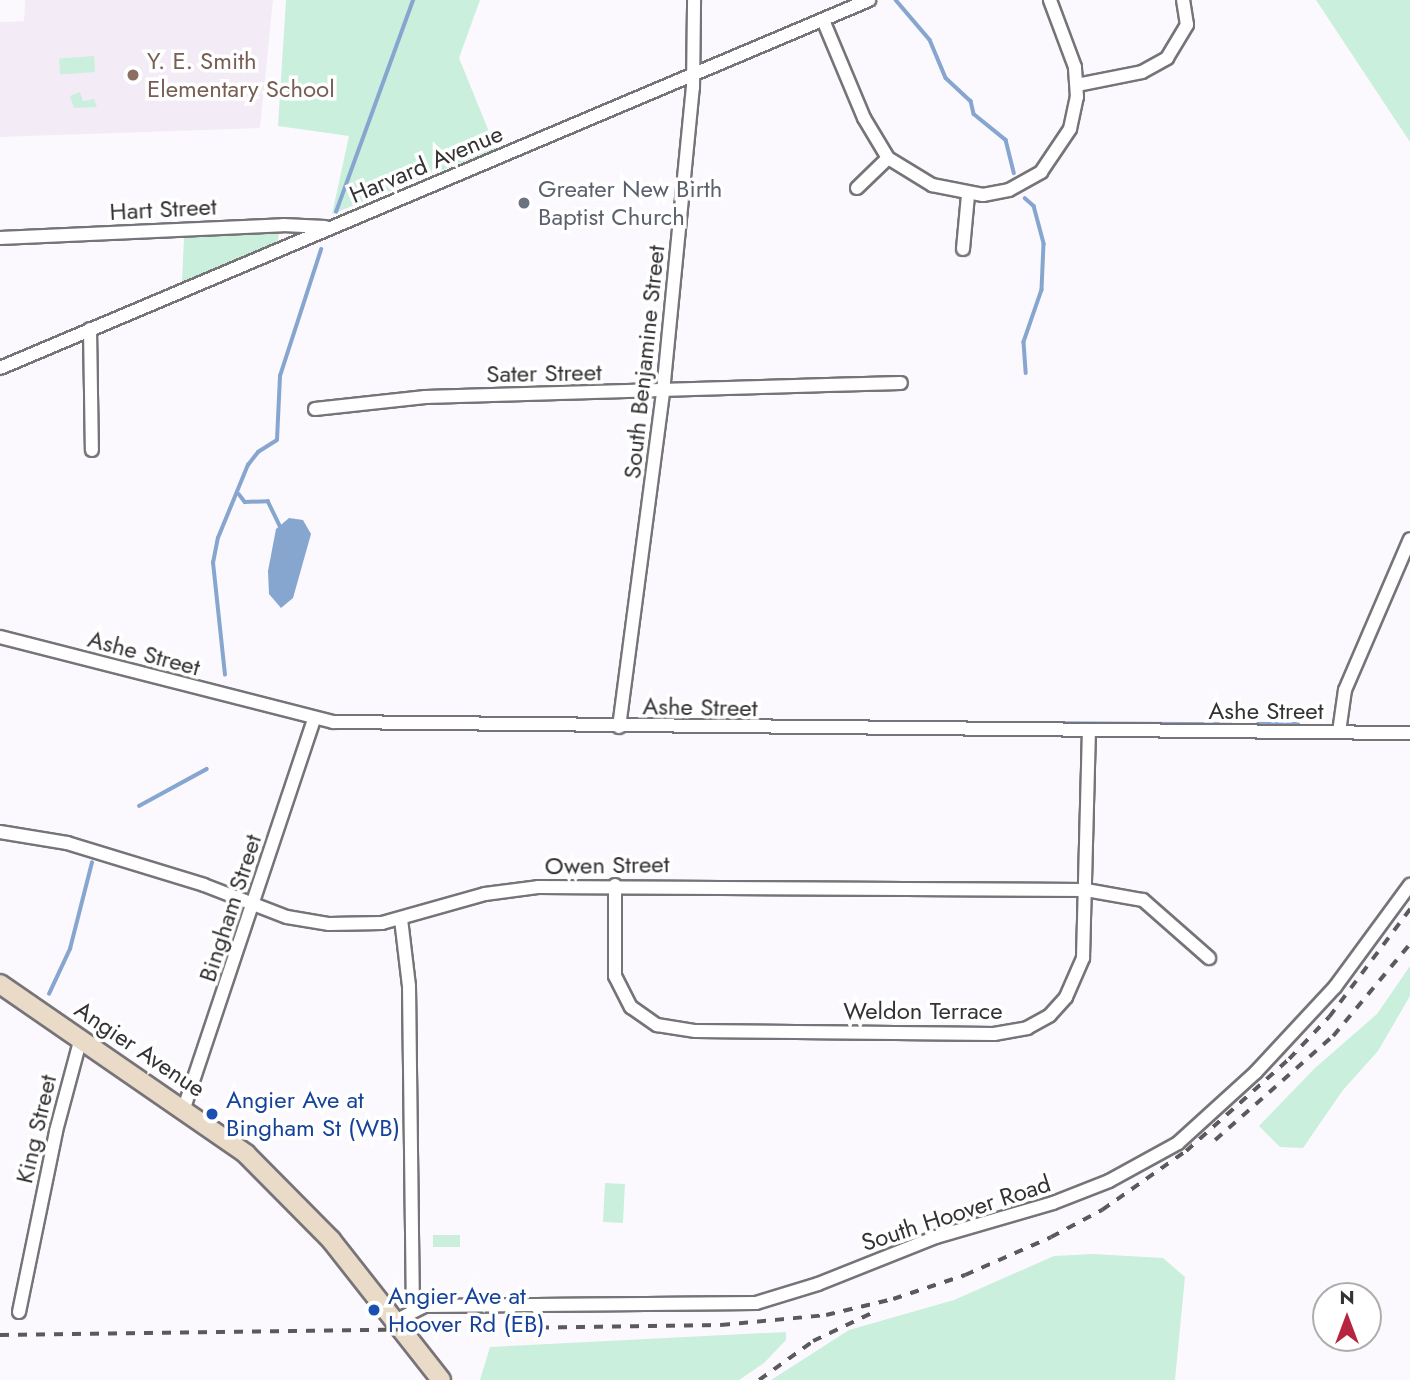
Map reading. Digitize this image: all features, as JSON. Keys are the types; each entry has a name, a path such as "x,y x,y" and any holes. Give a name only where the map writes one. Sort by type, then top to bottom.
{"main road":[{"name":"Angier Avenue","path":"0,984 236,1146 295,1200 441,1380"}],"street":[{"name":"South Benjamine Street","path":"619,727 663,392 693,74 694,0"},
{"name":"Harvard Avenue","path":"0,368 869,0"},
{"path":"823,20 864,118 888,158 917,179 968,195 1009,190 1041,172 1070,129 1077,85 1068,43 1050,0"},
{"path":"1077,85 1159,65 1173,52 1187,25 1182,0"},
{"path":"857,188 888,158"},
{"path":"963,249 968,195"},
{"name":"Hart Street","path":"0,238 283,225 329,228"},
{"path":"90,329 92,450"},
{"name":"Sater Street","path":"315,409 425,397 901,383"},
{"path":"1339,732 1345,690 1410,539"},
{"name":"Ashe Street","path":"0,637 314,720 619,727 1410,733"},
{"name":"Bingham Street","path":"184,1108 314,720"},
{"name":"Weldon Terrace","path":"615,885 613,959 624,998 636,1013 657,1025 710,1031 994,1034 1027,1028 1049,1015 1075,984 1085,944 1089,731"},
{"name":"Owen Street","path":"0,832 56,840 253,904 329,924 401,919 503,891 615,885 1087,890 1143,900 1209,958"},
{"name":"South Hoover Road","path":"413,1309 756,1303 818,1284 936,1237 1053,1203 1109,1181 1178,1143 1256,1072 1335,987 1410,885"},
{"path":"395,1321 413,1309 409,986 401,919"},
{"name":"King Street","path":"19,1312 56,1130 81,1038"}],"shaded area":[{"name":"Y. E. Smith Elementary School","path":"25,0 273,0 260,128 0,137 0,22 24,21"}],"green space":[{"path":"286,0 480,0 459,58 496,149 332,214 349,136 278,126"},
{"path":"1316,0 1410,0 1410,142"},
{"path":"94,56 95,72 60,74 59,58"},
{"path":"80,92 83,101 94,99 97,107 74,108 70,96"},
{"path":"279,233 277,244 182,282 184,238"},
{"path":"1410,966 1410,996 1378,1051 1343,1090 1303,1148 1280,1147 1259,1126 1315,1068 1377,1014"},
{"path":"605,1183 625,1184 623,1223 603,1222"},
{"path":"433,1235 460,1235 460,1247 433,1247"},
{"path":"1093,1254 1163,1258 1185,1277 1175,1380 771,1380 849,1330 954,1300 1054,1256"},
{"path":"786,1332 786,1340 764,1363 739,1380 480,1380 490,1347"}],"water":[{"path":"289,518 303,520 311,534 293,598 281,608 269,594 268,571 276,529"}],"waterway":[{"path":"336,212 413,0"},
{"path":"896,0 930,40 946,78 971,101 974,114 1006,140 1014,173"},
{"path":"1025,198 1034,206 1044,244 1042,290 1024,342 1026,373"},
{"path":"225,675 213,563 218,538 248,465 258,452 277,440 280,376 321,250"},
{"path":"239,494 245,502 268,501 281,528"},
{"path":"1003,723 1230,724"},
{"path":"1258,724 1298,724"},
{"path":"139,806 207,769"},
{"path":"49,994 70,949 92,863"}],"railway":[{"path":"0,1335 721,1325 826,1315 893,1299 965,1275 1051,1237 1102,1210 1186,1151 1289,1059 1329,1017 1410,909"},
{"path":"1215,1140 1333,1036 1410,944"},
{"path":"759,1380 813,1341 876,1311"}],"place":[{"name":"Y. E. Smith Elementary School","path":"133,75"},
{"name":"Greater New Birth Baptist Church","path":"524,203"},
{"name":"Angier Ave at Bingham St (WB)","path":"212,1114"},
{"name":"Angier Ave at Hoover Rd (EB)","path":"374,1310"}]}
